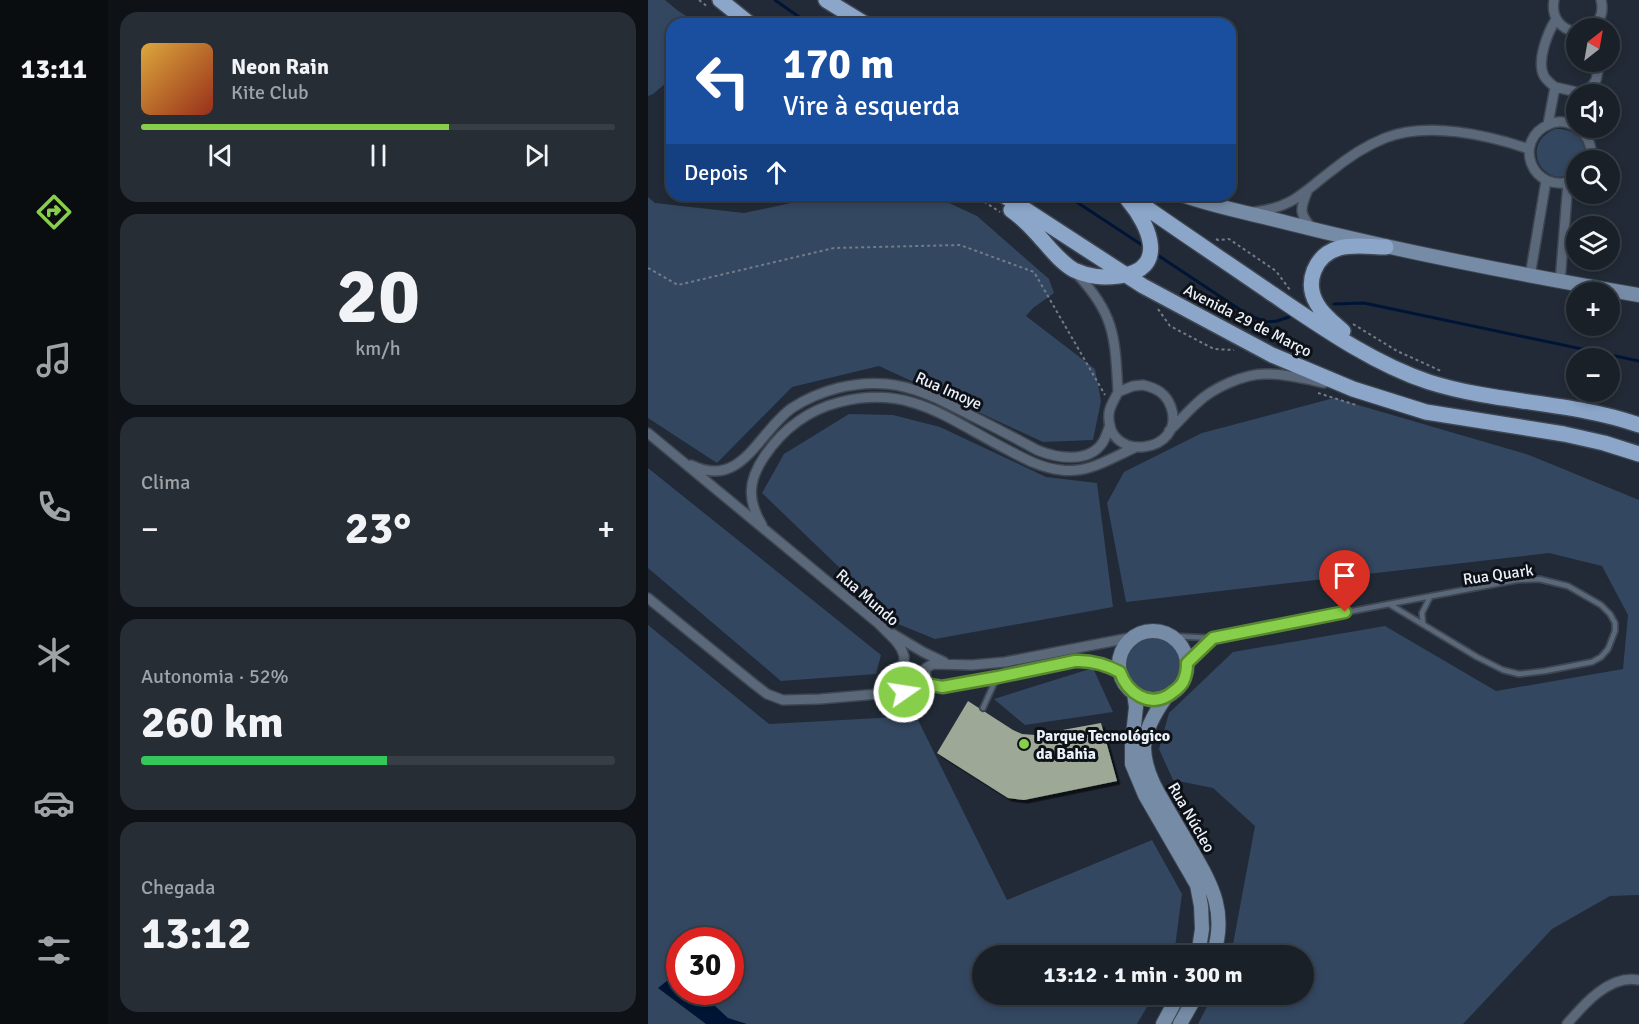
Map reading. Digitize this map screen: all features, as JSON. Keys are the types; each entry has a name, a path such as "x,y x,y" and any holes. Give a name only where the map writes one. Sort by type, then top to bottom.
{"main road":[{"path":"720,0 742,18"},
{"path":"826,0 855,18"},
{"path":"1000,201 1020,216 1072,269 1100,278 1130,273 1144,265 1149,257 1151,243 1149,233 1130,201"},
{"name":"Avenida 29 de Março","path":"1013,201 1130,273 1143,286 1272,355 1353,389 1426,412 1564,434 1639,454"},
{"name":"Avenida 29 de Março","path":"1135,201 1313,321 1372,357 1427,381 1455,389 1588,412 1639,425"},
{"path":"1372,357 1326,317 1316,304 1311,277 1315,266 1322,258 1339,248 1386,247"}],"street":[{"path":"1554,0 1556,19 1566,29"},
{"path":"1601,0 1603,10 1601,18"},
{"path":"1556,19 1548,34 1542,62 1544,75 1555,87 1566,90"},
{"path":"1548,124 1555,87"},
{"path":"1566,123 1548,124 1539,130 1532,139 1529,149 1533,167 1538,174 1546,181 1557,184 1566,182"},
{"path":"1248,213 1284,205 1357,153 1385,138 1409,131 1433,130 1478,135 1529,149"},
{"path":"1530,276 1546,181"},
{"path":"1308,190 1301,209 1304,219 1313,229"},
{"path":"1199,201 1386,247 1560,282 1639,295"},
{"path":"1560,282 1569,204"},
{"path":"1072,269 1103,306 1111,327 1116,350 1118,392 1111,405 1110,425 1113,433 1126,444 1144,448 1154,445 1163,439 1206,396 1239,379 1266,373 1293,376 1353,389"},
{"name":"Rua Imoye","path":"676,458 704,470 724,471 746,458 765,434 793,408 825,391 864,384 887,384 912,389 939,399 1037,450 1058,457 1075,457 1097,449 1103,442 1110,425"},
{"path":"1118,392 1132,386 1143,385 1153,387 1162,393 1172,411 1169,431"},
{"name":"Rua Imoye","path":"765,530 754,508 751,486 754,473 773,444 801,419 828,405 867,396 891,398 922,405 1037,465 1063,471 1082,470 1094,466 1134,447"},
{"name":"Rua Mundo","path":"648,433 879,624 895,640 904,656 904,667 895,684 878,694"},
{"path":"648,598 754,684 774,698 783,700 904,692 932,685 942,687 1087,660 1120,672"},
{"path":"879,624 923,652 951,664"},
{"path":"932,685 926,678 926,668 933,664 972,665 1005,662 1152,632 1171,636 1185,652 1187,663 1183,682 1166,697 1143,698 1134,693 1123,681 1119,662 1122,652 1134,637"},
{"name":"Rua Núcleo","path":"1134,693 1136,707 1132,764 1144,795 1197,885 1202,906 1200,945"},
{"name":"Rua Núcleo","path":"1166,697 1154,716 1148,732 1144,746 1145,759 1159,794 1216,898 1218,930 1215,945"},
{"path":"1567,1024 1588,1002 1611,984 1628,978 1639,980"},
{"path":"1163,1024 1173,1005"},
{"path":"1180,1024 1191,1005"}],"lane":[{"name":"Rua Quark","path":"1171,636 1213,638 1389,604 1517,580 1539,579 1568,586 1602,605 1615,623 1615,631 1608,649 1592,662 1519,674 1503,670 1477,657 1389,604"},
{"path":"1423,624 1422,613 1430,597"},
{"path":"1187,663 1213,638"},
{"path":"983,708 998,677"}],"path":[{"path":"1209,235 1218,240 1229,239 1276,271 1295,296 1304,290 1312,289"},
{"path":"648,268 678,285 834,248 960,245 1034,272 1111,405"},
{"path":"1351,323 1397,351 1443,372"}],"shaded area":[{"path":"648,0 665,0 689,18 666,18 666,83 648,96"},
{"path":"1555,129 1562,129 1566,130 1566,138 1579,138 1582,141 1584,150 1566,150 1566,176 1554,176 1539,164 1538,145 1544,136"},
{"path":"648,197 655,203 744,213 800,201 945,201 977,216 1049,279 1054,293 1026,316 1095,369 1101,401 1093,440 1043,442 879,366 792,387 717,463 648,418"},
{"path":"1334,398 1529,455 1639,500 1639,895 1610,896 1552,929 1463,1024 1198,1024 1208,1005 1314,1005 1314,945 1233,945 1255,826 1213,788 1173,780 1159,749 1169,713 1233,652 1385,626 1496,691 1623,669 1628,615 1602,566 1549,553 1126,602 1107,503 1124,472 1202,433"},
{"path":"849,414 893,415 940,427 1046,477 1097,483 1113,607 935,639 898,624 762,493 784,454"},
{"path":"648,468 881,655 876,674 781,681 648,568"},
{"path":"648,625 769,724 916,716 1007,900 1152,840 1182,894 1175,945 972,945 972,1005 1148,1005 1137,1024 648,1024"},
{"path":"1156,636 1172,645 1176,650 1180,667 1173,683 1163,690 1151,693 1140,689 1125,670 1133,646 1143,639"},
{"path":"1093,668 1113,712 1025,725 994,699"},
{"path":"666,982 666,994 658,988"},
{"path":"681,1005 714,1005 728,1018 747,1024 706,1024"}],"building":[{"name":"Parque Tecnológico da Bahia","path":"968,701 1022,734 1035,735 1101,723 1117,781 1024,800 1008,798 937,753"}],"waterway":[{"path":"775,0 800,18"},
{"path":"1075,201 1145,247"},
{"path":"1156,254 1248,315 1266,322 1289,317"},
{"path":"1334,304 1364,303 1639,361"}],"place":[{"name":"Parque Tecnológico da Bahia","path":"1024,744"}],"route":[{"path":"904,692 932,685 942,687 1087,660 1120,672 1128,688 1143,698 1163,698 1178,688 1186,674 1187,663 1213,638 1345,612"}]}
